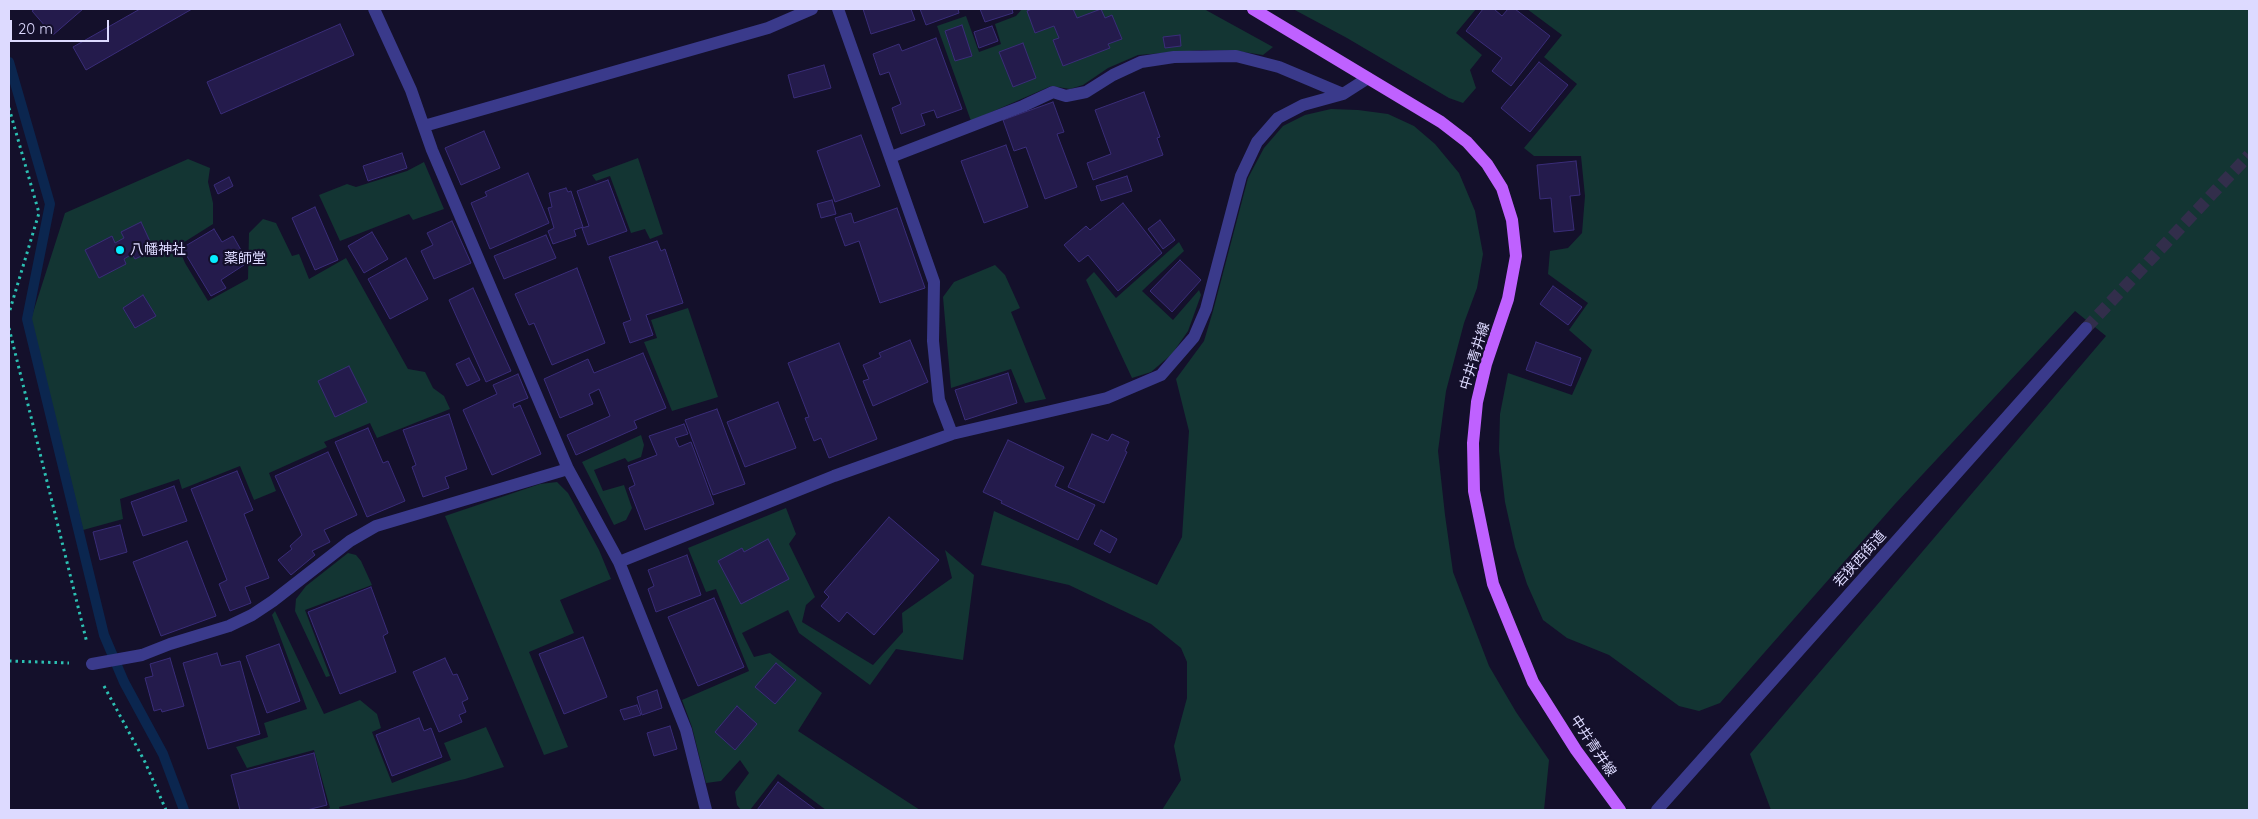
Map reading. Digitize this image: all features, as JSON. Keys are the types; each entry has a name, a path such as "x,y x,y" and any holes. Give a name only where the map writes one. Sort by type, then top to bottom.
{"main road":[{"name":"中井青井線","path":"1253,9 1441,122 1467,142 1487,164 1502,188 1512,220 1516,256 1508,300 1486,364 1477,402 1473,443 1474,491 1493,584 1533,682 1576,750 1620,810"}],"street":[{"path":"374,9 568,469 619,562 686,730 706,810"},
{"path":"424,126 768,28 812,9"},
{"path":"838,9 934,282 933,341 939,400 952,434"},
{"path":"891,157 1023,106 1052,92 1066,96 1086,92 1113,75 1140,62 1174,57 1236,56 1279,67 1343,94"},
{"path":"619,562 834,476 952,434 1106,398 1161,375 1194,337 1206,309 1240,176 1257,142 1278,118 1303,105 1343,94 1368,78"},
{"name":"若狭西街道","path":"1657,810 2086,328"},
{"path":"92,664 142,655 228,626 252,615 273,601 350,540 376,526 568,469"}],"path":[{"path":"9,108 39,213 9,313"},
{"path":"9,328 92,664 145,762 166,810"},
{"path":"9,661 92,664"}],"green space":[{"path":"1022,9 1204,9 1273,47 1263,55 1237,51 1202,50 1138,55 1108,68 1083,85 1070,89 1051,86 971,121 937,26 966,16 979,52 1001,44 995,24 1016,16"},
{"path":"1293,9 1476,9 1456,33 1482,55 1470,70 1476,88 1463,103 1449,98 1347,38"},
{"path":"1527,9 2249,9 2249,810 1771,810 1750,754 2106,336 2075,311 1895,504 1720,703 1699,711 1679,706 1609,655 1567,638 1543,620 1527,584 1515,547 1505,502 1499,451 1500,414 1508,373 1572,395 1592,350 1569,330 1588,303 1548,274 1550,251 1568,248 1582,233 1585,196 1581,156 1534,156 1524,148 1577,84 1544,57 1562,35"},
{"path":"1331,109 1388,114 1414,126 1435,144 1459,173 1475,211 1483,254 1477,288 1464,323 1446,391 1438,451 1445,515 1453,572 1489,666 1516,712 1549,760 1544,810 1162,810 1181,780 1174,746 1187,698 1187,662 1181,648 1151,624 1069,585 981,565 994,511 1157,585 1182,537 1189,431 1176,379 1204,341 1248,178 1264,148 1283,126 1305,115"},
{"path":"638,158 663,234 650,239 645,229 631,233 610,176 596,181 592,175"},
{"path":"188,159 210,168 208,182 213,203 213,224 178,246 185,263 208,301 248,279 249,233 263,219 276,223 292,256 299,254 309,279 346,258 408,369 425,372 433,388 444,396 450,409 377,438 370,423 324,442 327,447 269,473 276,491 254,500 240,466 182,489 179,479 120,499 123,519 83,530 31,319 65,213"},
{"path":"424,162 444,209 413,220 409,214 340,241 319,195 347,184 356,187 407,171"},
{"path":"1179,242 1184,251 1142,291 1173,320 1199,290 1201,295 1188,331 1172,354 1151,372 1132,378 1086,280 1094,272 1116,298"},
{"path":"995,265 1005,275 1020,308 1011,312 1046,399 1025,403 1011,369 951,388 943,297 954,282"},
{"path":"688,308 718,397 672,411 644,342 657,338 651,320"},
{"path":"641,435 644,445 641,457 628,462 625,458 594,470 603,491 624,485 632,508 626,520 614,525 582,462"},
{"path":"557,482 568,493 599,550 611,579 560,600 574,633 529,652 568,747 544,755 445,516 540,484"},
{"path":"786,508 796,534 789,544 815,597 806,605 802,622 873,665 903,632 902,613 952,578 945,550 974,575 963,660 896,649 870,685 799,633 788,610 742,633 754,657 770,653 822,693 798,731 920,810 826,810 778,774 750,810 741,810 737,805 735,792 749,773 740,760 721,781 706,783 692,727 682,700 749,671 716,589 706,592 688,548"},
{"path":"348,553 356,555 361,561 372,585 305,610 330,676 326,677 295,611 296,599 306,586"},
{"path":"275,611 324,714 360,700 377,714 381,728 372,732 392,783 451,760 444,743 486,727 504,767 465,779 339,807 340,810 324,810 330,808 314,750 247,768 236,747 268,737 264,723 307,709 272,615"}],"building":[{"path":"35,9 83,9 53,35 32,11"},
{"path":"140,9 192,9 86,70 73,47"},
{"path":"863,9 911,9 915,20 871,34"},
{"path":"920,9 958,9 959,13 926,25"},
{"path":"980,9 1012,9 1013,13 985,22"},
{"path":"1032,9 1073,9 1077,18 1101,9 1105,18 1112,15 1122,39 1108,44 1110,48 1063,66 1053,40 1059,38 1054,26 1035,33 1027,11"},
{"path":"1483,9 1494,9 1502,16 1508,9 1515,9 1550,36 1511,86 1492,71 1502,58 1466,31"},
{"path":"340,24 354,55 221,114 207,82"},
{"path":"962,25 972,56 955,61 945,31"},
{"path":"992,26 998,41 979,48 974,32"},
{"path":"1180,35 1181,46 1165,48 1163,37"},
{"path":"936,38 962,109 937,118 934,110 921,114 925,125 901,134 892,108 901,104 889,72 880,75 873,54 899,44 902,51"},
{"path":"1023,43 1036,78 1013,87 999,52"},
{"path":"1539,62 1568,85 1530,132 1501,108"},
{"path":"824,65 831,88 794,98 788,75"},
{"path":"1144,92 1160,137 1157,138 1163,155 1093,180 1087,163 1111,154 1095,110"},
{"path":"1053,102 1064,132 1057,134 1077,187 1045,199 1026,147 1014,151 1003,120"},
{"path":"484,131 500,168 461,185 445,148"},
{"path":"861,135 880,186 835,202 817,151"},
{"path":"1006,145 1028,207 984,223 961,161"},
{"path":"402,153 407,168 368,181 363,166"},
{"path":"1576,161 1580,195 1570,196 1574,230 1554,232 1551,198 1540,199 1537,165"},
{"path":"528,173 549,223 490,249 471,203 487,196 485,192"},
{"path":"1127,176 1132,191 1101,201 1096,186"},
{"path":"229,177 233,186 218,194 214,185"},
{"path":"608,180 627,231 588,245 582,228 589,226 577,191"},
{"path":"566,188 568,192 571,191 583,227 574,230 576,236 553,244 548,231 554,228 548,208 552,207 549,193"},
{"path":"832,200 836,214 821,218 817,204"},
{"path":"1123,203 1162,253 1118,291 1088,255 1079,262 1064,245 1086,226 1090,230"},
{"path":"315,207 338,260 315,270 292,218"},
{"path":"897,208 925,288 880,303 859,241 845,246 835,218 851,213 854,223"},
{"path":"1160,220 1175,240 1163,249 1148,229"},
{"path":"452,221 471,263 434,279 421,251 433,245 427,233"},
{"name":"八幡神社","path":"141,222 154,250 135,259 132,254 124,259 126,264 99,278 85,250 112,236 115,243 124,238 121,232"},
{"name":"薬師堂","path":"214,229 222,242 233,236 241,250 237,252 244,265 221,280 226,288 211,296 182,248"},
{"path":"372,232 388,259 364,273 348,246"},
{"path":"546,235 556,258 504,279 494,256"},
{"path":"657,241 661,251 665,249 683,303 646,315 653,335 630,343 623,323 631,320 609,257"},
{"path":"406,258 428,299 390,319 368,279"},
{"path":"1180,260 1201,280 1172,312 1150,291"},
{"path":"577,268 605,343 552,365 534,323 529,325 515,294"},
{"path":"1553,286 1582,307 1568,325 1540,304"},
{"path":"473,288 511,371 486,382 449,300"},
{"path":"143,295 156,316 135,328 123,308"},
{"path":"910,340 928,382 873,406 863,381 869,379 863,365 881,357 879,353"},
{"path":"1536,342 1581,358 1571,386 1526,370"},
{"path":"839,343 877,439 829,458 821,438 814,441 805,418 809,417 788,363"},
{"path":"643,353 666,408 634,421 637,428 576,455 567,435 610,416 599,389 589,394 593,404 560,418 544,379 588,359 594,373"},
{"path":"469,358 480,380 467,386 456,364"},
{"path":"349,366 367,402 335,417 318,381"},
{"path":"1008,373 1017,403 965,420 955,390"},
{"path":"518,374 528,398 513,404 514,408 520,405 541,454 492,475 463,410 497,394 493,385"},
{"path":"778,402 796,448 745,467 727,422"},
{"path":"717,409 745,484 713,495 685,420"},
{"path":"449,414 467,469 445,477 449,488 423,497 412,467 416,465 403,430"},
{"path":"684,424 688,434 675,438 679,447 691,442 714,504 645,530 629,488 635,485 628,466 657,455 649,436"},
{"path":"368,428 383,463 388,461 405,501 367,517 335,442"},
{"path":"1092,434 1108,441 1112,434 1129,442 1125,451 1127,452 1104,503 1068,487"},
{"path":"1008,440 1064,467 1055,486 1095,505 1078,540 1001,503 1002,501 983,492"},
{"path":"328,452 357,515 324,530 330,542 312,551 315,555 291,575 278,560 292,549 290,546 302,535 275,476"},
{"path":"237,471 253,510 244,514 269,578 245,587 251,603 230,611 219,584 227,580 191,489"},
{"path":"174,486 187,521 143,536 131,502"},
{"path":"889,517 939,560 874,635 847,612 839,622 821,606 829,597 824,592"},
{"path":"120,525 127,552 100,560 93,532"},
{"path":"1101,530 1117,539 1110,553 1094,544"},
{"path":"768,539 789,579 741,604 718,561 742,548 744,552"},
{"path":"187,541 216,616 161,636 133,562"},
{"path":"687,555 701,595 656,612 648,589 654,586 648,570"},
{"path":"371,587 388,633 383,636 396,672 340,694 308,612"},
{"path":"714,598 744,667 698,686 668,617"},
{"path":"583,637 607,697 564,714 539,654"},
{"path":"279,644 300,701 267,713 246,656"},
{"path":"217,653 221,666 240,661 260,734 208,749 183,663"},
{"path":"170,658 184,706 162,712 161,709 154,711 145,678 153,676 150,664"},
{"path":"445,658 453,675 457,674 468,699 462,702 466,712 459,715 462,722 439,732 413,672"},
{"path":"776,663 796,680 775,704 755,687"},
{"path":"657,690 662,708 642,715 637,697"},
{"path":"637,705 641,715 624,720 620,710"},
{"path":"737,706 757,724 735,750 715,732"},
{"path":"419,718 424,731 431,728 442,757 392,776 376,735"},
{"path":"670,726 677,749 654,756 647,733"},
{"path":"314,753 327,805 307,810 240,810 231,775"},
{"path":"778,782 816,810 757,810"}],"waterway":[{"path":"9,62 50,204 27,319 104,635 124,682 163,754 184,810"}],"tunnel":[{"path":"2086,328 2249,155"}],"place":[{"name":"八幡神社","path":"120,250"},
{"name":"薬師堂","path":"214,259"}]}
